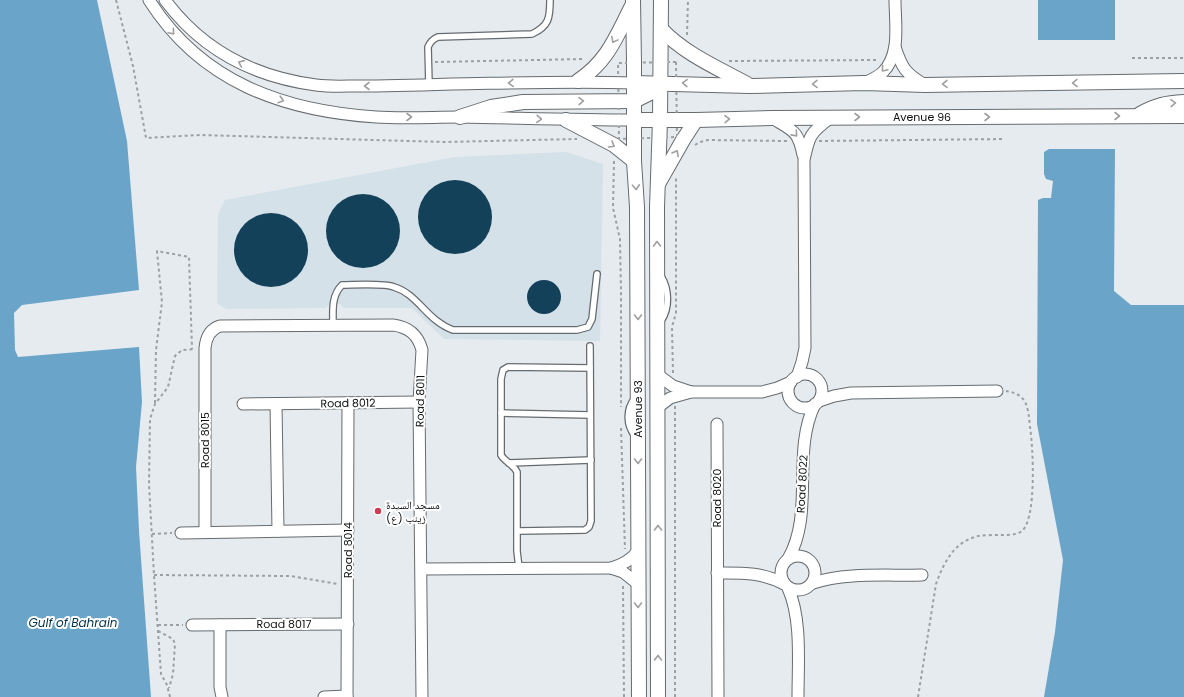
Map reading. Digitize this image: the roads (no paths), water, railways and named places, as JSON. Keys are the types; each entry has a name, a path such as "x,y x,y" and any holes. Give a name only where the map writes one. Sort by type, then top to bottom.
{"street":[{"path":"149,0 170,30 210,66 246,87 278,100 306,107 377,117 634,120"},
{"path":"165,0 179,18 194,32 211,46 234,60 257,71 317,85 385,86 578,81 634,83 660,82 750,86 864,83 924,85 1184,81"},
{"name":"Avenue 93","path":"658,697 657,186 660,120 661,0"},
{"path":"864,83 878,76 884,71 891,60 895,47 895,0"},
{"path":"578,81 594,68 608,53 633,3"},
{"name":"Avenue 93","path":"633,3 634,161 637,207 639,697"},
{"path":"661,29 687,51 750,86"},
{"path":"895,47 902,66 924,85"},
{"path":"460,117 491,107 523,102 634,100 650,92 660,82"},
{"path":"1136,116 1158,105 1184,102"},
{"name":"Avenue 96","path":"634,120 1184,116"},
{"path":"772,118 794,132 804,141"},
{"path":"794,403 789,392 802,362 805,348 804,141 812,132 830,118"},
{"path":"566,120 614,145 634,161"},
{"path":"657,186 696,120"},
{"name":"Road 8011","path":"205,348 205,342 209,333 215,327 220,326 398,326 409,330 416,335 422,350 419,402 422,569 422,697"},
{"name":"Road 8015","path":"205,348 205,532"},
{"path":"805,348 816,379 821,384 822,393 817,403"},
{"path":"658,375 674,391 762,392 777,388 803,374 809,375 829,387 851,393"},
{"path":"762,392 805,408 834,396 851,393 997,390"},
{"path":"657,408 674,391"},
{"name":"Road 8014","path":"347,697 348,402"},
{"name":"Road 8012","path":"243,404 419,402"},
{"name":"Road 8022","path":"794,403 802,422 804,443"},
{"name":"Road 8022","path":"785,562 795,544 800,526 804,443 808,422 817,403"},
{"path":"276,404 278,531"},
{"name":"Road 8020","path":"717,424 718,697"},
{"name":"Road 8022","path":"800,526 804,548 811,563"},
{"path":"181,533 348,530"},
{"path":"624,568 638,551"},
{"path":"755,574 798,556 811,563 848,576"},
{"path":"785,562 781,575 793,599 797,623 798,697"},
{"path":"797,623 801,603 815,578 811,563"},
{"path":"422,569 624,568 638,584"},
{"path":"717,573 755,574 774,579 786,586 799,590 826,579 848,576 922,575"},
{"name":"Road 8017","path":"192,625 348,624"},
{"path":"220,625 220,687 222,697"},
{"path":"324,697 347,697"}],"lane":[{"path":"429,85 428,47 433,39 438,37 532,34 540,30 546,24 550,15 550,0"},
{"path":"332,325 333,303 337,291 342,285 393,286 409,294 438,323 453,330 577,330 588,327 592,319 597,274"},
{"path":"518,531 585,530 589,527 591,521 590,346"},
{"path":"520,568 517,551 517,472 514,466 504,460 501,455 501,379 503,370 508,367 590,368"},
{"path":"501,414 590,415"},
{"path":"508,463 591,460"}],"water":[{"name":"Gulf of Bahrain","path":"0,0 97,0 127,141 139,290 22,305 14,313 15,350 18,357 139,347 142,402 136,467 151,697 0,697"},
{"path":"1038,0 1115,0 1115,40 1038,40"},
{"path":"1049,149 1115,149 1114,291 1131,305 1184,305 1184,697 1044,697 1055,632 1063,560 1037,424 1038,200 1043,198 1051,198 1053,181 1046,179 1044,174 1044,152"}],"place":[{"name":"مسجد السيدة زينب (ع)","path":"378,511"}]}
